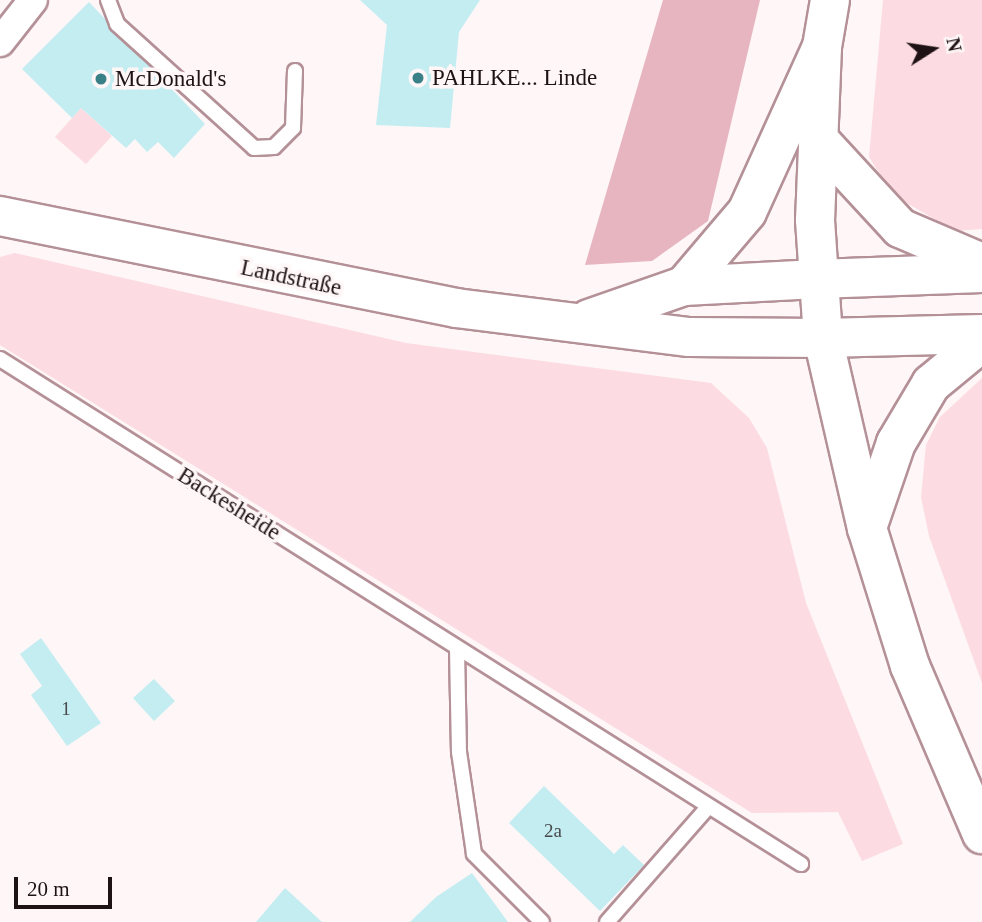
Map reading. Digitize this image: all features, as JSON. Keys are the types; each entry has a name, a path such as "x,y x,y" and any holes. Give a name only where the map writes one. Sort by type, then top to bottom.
{"main road":[{"path":"830,0 822,47 818,139 817,279 823,338 867,528 910,666 982,834"},
{"path":"684,286 747,212 822,47"},
{"path":"818,139 900,228 982,264"},
{"name":"Landstraße","path":"0,216 394,299 584,321 689,337 823,338 982,334"},
{"name":"Landstraße","path":"584,321 684,286 982,273"},
{"path":"867,528 896,443 931,384 982,342"}],"street":[{"path":"0,42 33,0"}],"lane":[{"path":"108,0 117,24 254,148 274,147 293,128 295,71"},
{"name":"Backesheide","path":"0,359 801,864"},
{"path":"457,649 459,752 474,854 542,922"},
{"path":"607,922 709,807"}],"shaded area":[{"path":"663,0 760,0 708,221 652,261 585,265"},
{"path":"883,0 982,0 982,229 955,231 893,195 869,157"},
{"path":"81,108 112,136 86,164 55,137"},
{"path":"15,253 406,343 711,383 749,418 767,448 806,603 903,844 862,861 838,812 752,813 0,345 0,257"},
{"path":"982,378 982,683 929,536 921,497 926,445 940,417"}],"building":[{"name":"PAHLKE... Linde","path":"360,0 480,0 459,32 450,128 376,125 387,25"},
{"name":"McDonald's","path":"89,2 205,124 174,158 158,142 147,152 135,139 126,148 81,108 72,118 22,69"},
{"path":"41,638 101,723 67,746 31,695 42,686 20,654"},
{"path":"154,679 175,701 154,721 133,698"},
{"path":"544,786 614,854 623,845 644,865 600,911 509,823"},
{"path":"472,873 508,922 410,922 436,897"},
{"path":"285,888 322,922 256,922"}],"place":[{"name":"PAHLKE... Linde","path":"418,78"},
{"name":"McDonald's","path":"101,79"}]}
